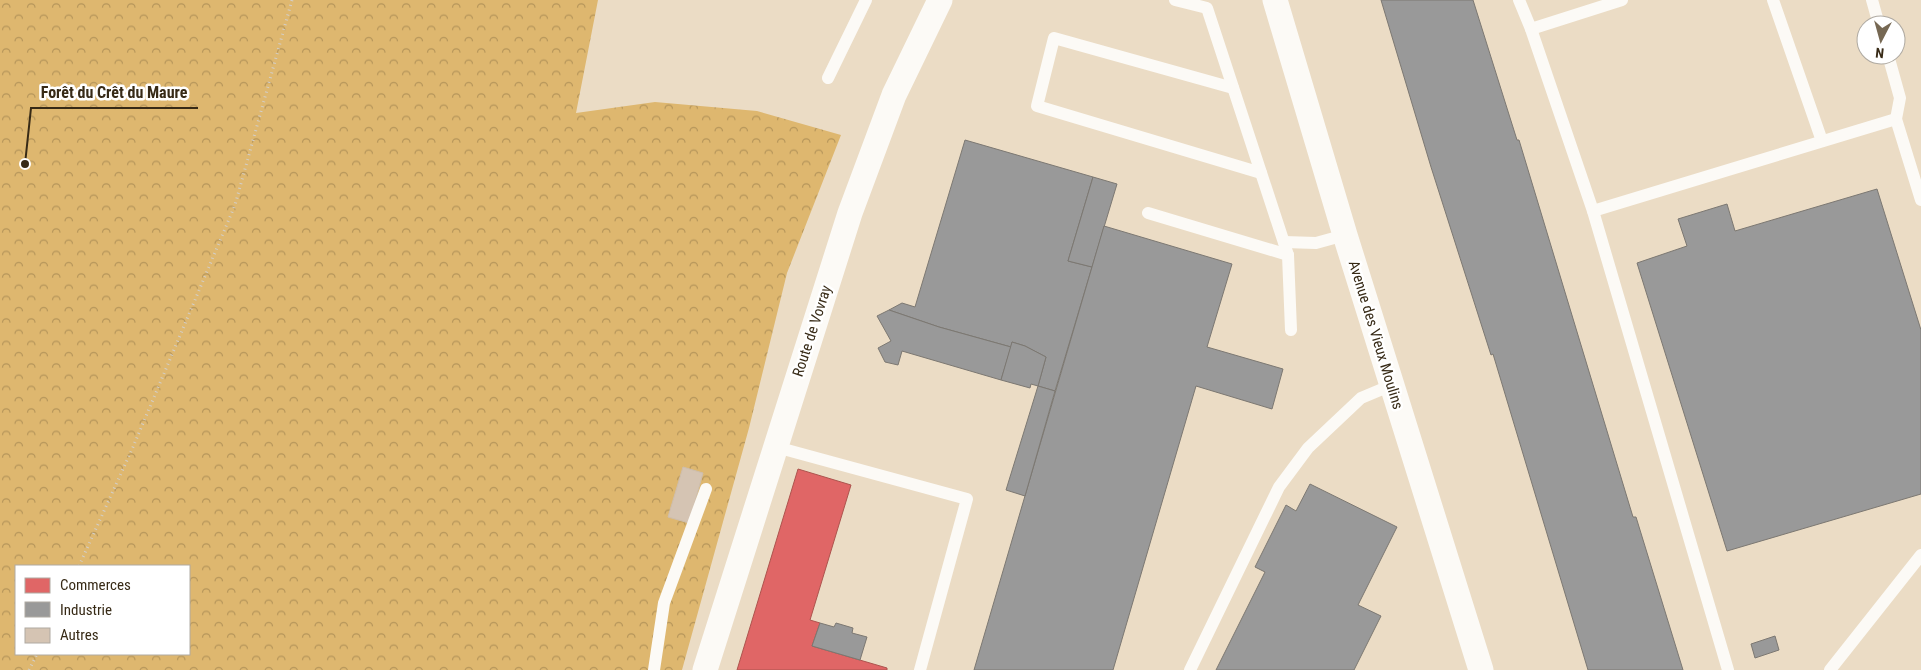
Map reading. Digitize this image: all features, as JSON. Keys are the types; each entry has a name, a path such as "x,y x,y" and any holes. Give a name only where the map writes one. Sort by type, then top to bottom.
{"street":[{"name":"Route de Vovray","path":"705,670 850,213 894,95 940,0"},
{"name":"Avenue des Vieux Moulins","path":"1275,0 1345,235 1481,670"}],"lane":[{"path":"828,78 866,0"},
{"path":"1174,0 1207,8 1288,255 1290,330"},
{"path":"1520,0 1593,210 1728,670"},
{"path":"1531,29 1622,0"},
{"path":"1773,0 1822,141"},
{"path":"1872,0 1876,15"},
{"path":"1233,88 1054,38 1037,106 1261,173"},
{"path":"1891,65 1900,98 1896,118 1921,200"},
{"path":"1593,210 1896,118"},
{"path":"1148,213 1288,255"},
{"path":"1284,242 1316,243 1345,235"},
{"path":"1190,670 1279,487 1308,448 1361,398 1392,385"},
{"path":"776,447 967,500 920,670"},
{"path":"654,670 664,603 706,489"},
{"path":"1830,670 1921,555"}],"path":[{"path":"79,565 133,447 236,205 292,0"},
{"path":"29,670 36,655"}],"green space":[{"path":"0,0 598,0 576,113 655,102 757,111 841,135 787,273 749,428 682,670 0,670"}],"building: Commerces":[{"path":"798,469 851,485 810,620 820,623 812,646 887,668 887,670 737,670"}],"building: Industrie":[{"path":"1381,0 1473,0 1517,140 1519,140 1633,517 1636,517 1683,670 1588,670 1493,354 1491,355 1431,167"},
{"path":"965,140 1093,177 1068,261 1092,267 1055,391 1038,386 1046,357 1025,346 1012,342 1011,347 939,327 889,310 902,303 915,307"},
{"path":"1093,177 1117,184 1092,267 1068,261"},
{"path":"1877,189 1921,330 1921,494 1727,551 1637,263 1687,246 1678,219 1727,204 1735,231"},
{"path":"1104,226 1232,264 1207,347 1283,369 1272,409 1196,386 1113,670 974,670"},
{"path":"889,310 939,327 1011,347 1001,380 902,351 898,365 885,362 878,348 891,341 877,316"},
{"path":"1012,342 1025,346 1046,357 1038,386 1031,384 1030,388 1001,380"},
{"path":"1038,386 1055,391 1025,496 1006,490"},
{"path":"1310,484 1397,527 1358,605 1381,616 1354,670 1216,670 1265,572 1255,567 1286,505 1296,511"},
{"path":"820,623 834,627 836,623 853,628 852,633 867,637 860,660 812,646"},
{"path":"1775,636 1779,650 1755,658 1751,644"}],"building: Autres":[{"path":"683,467 703,473 689,523 668,517"}],"place":[{"name":"Forêt du Crêt du Maure","path":"25,164"}]}
